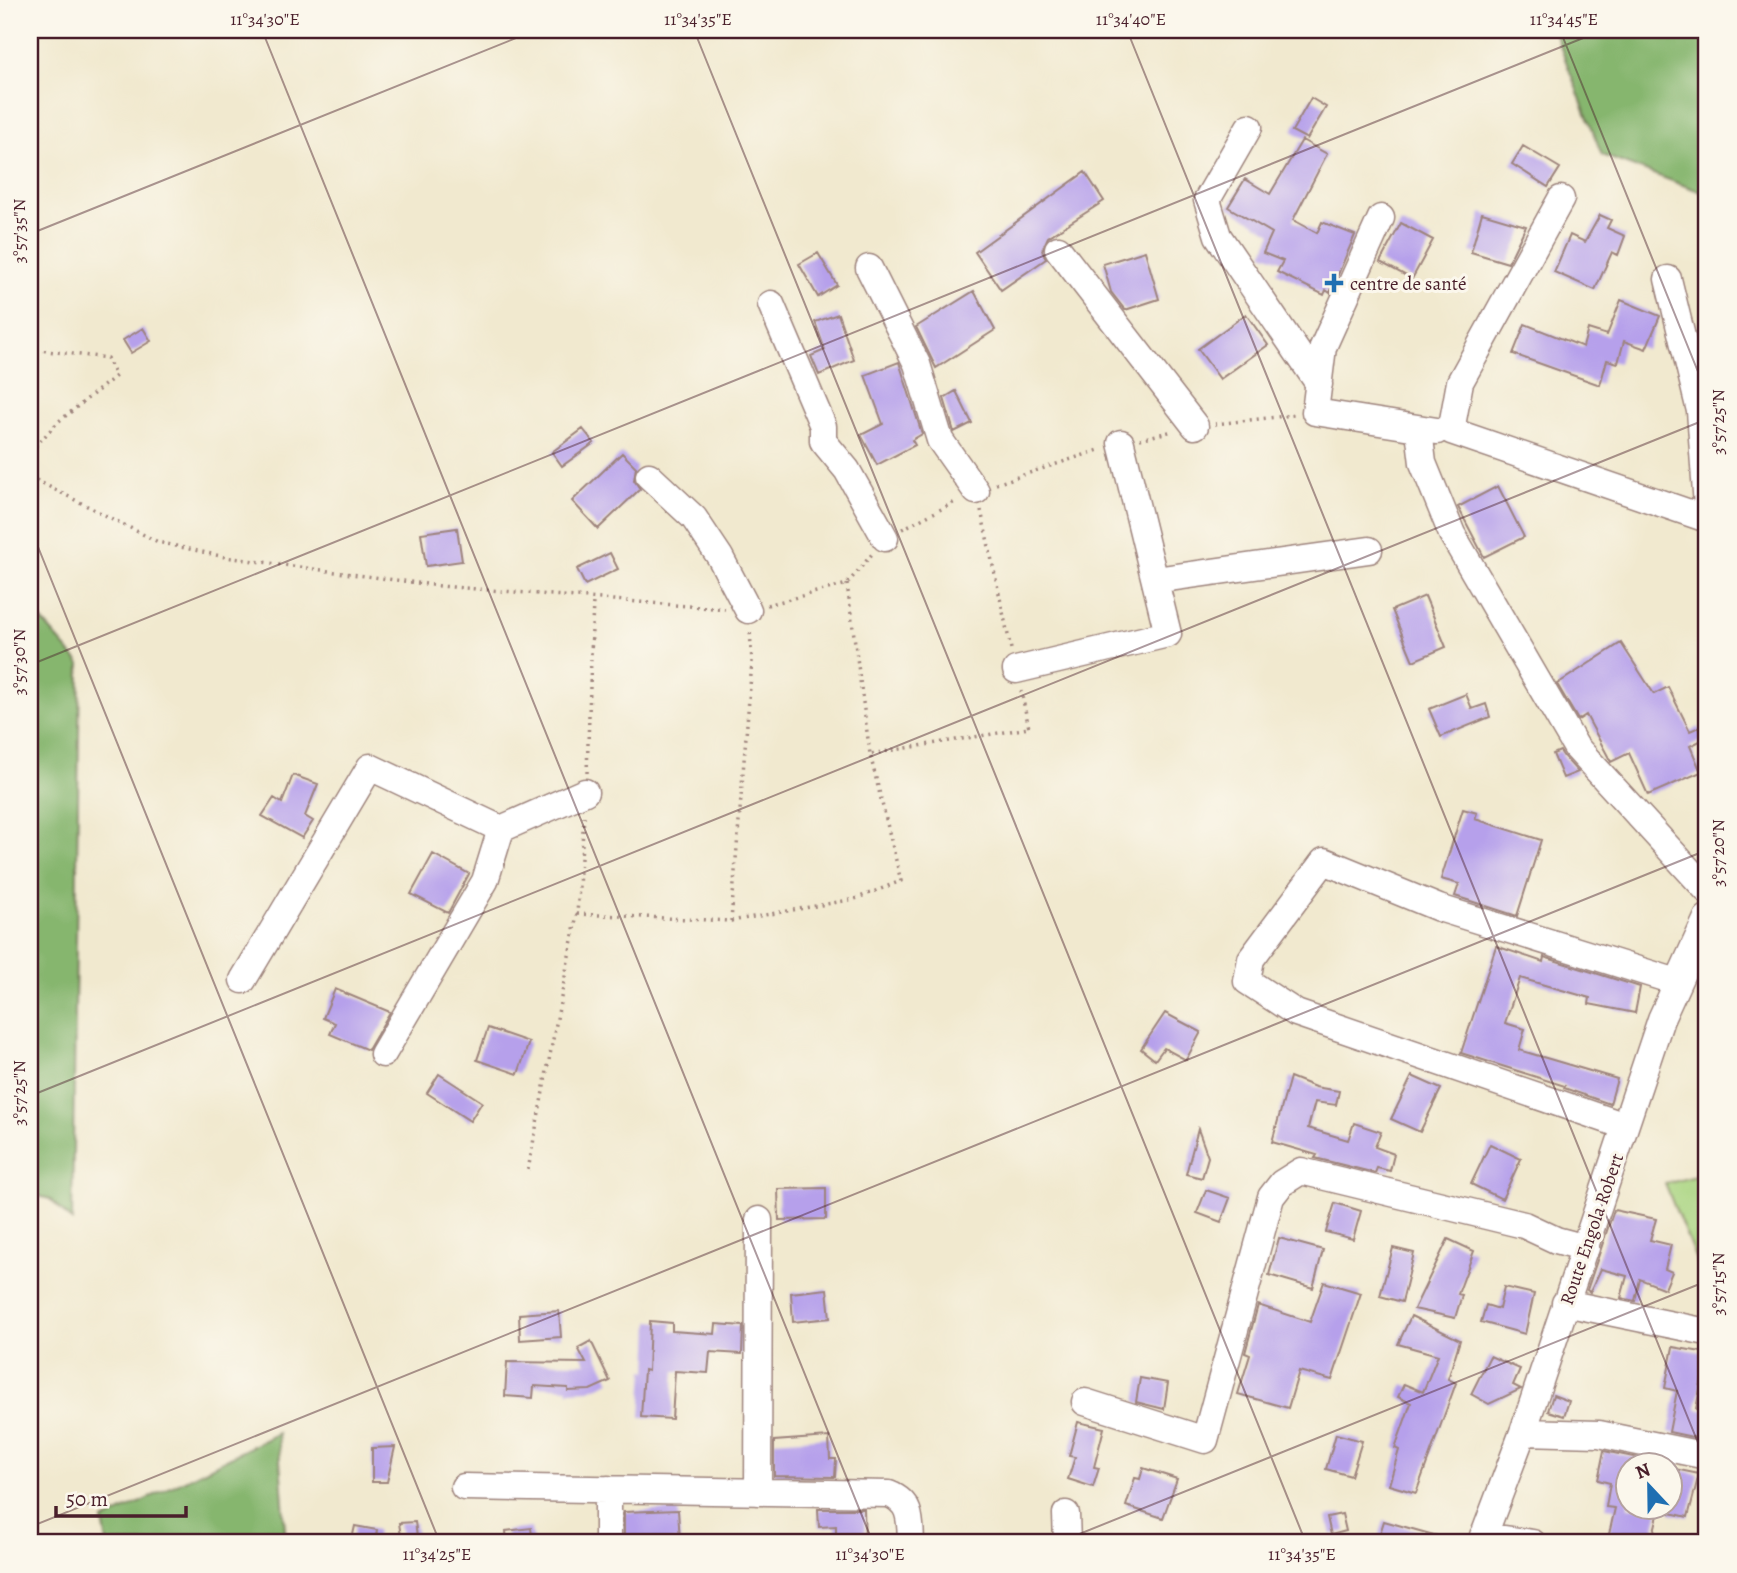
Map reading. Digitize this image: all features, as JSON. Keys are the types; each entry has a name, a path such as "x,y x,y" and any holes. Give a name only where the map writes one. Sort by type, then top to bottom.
{"street":[{"path":"1249,127 1207,200 1218,236 1319,384"},
{"path":"1451,431 1460,382 1561,199"},
{"path":"1381,218 1323,347 1315,412 1419,430 1451,431 1707,519"},
{"path":"1058,249 1195,426"},
{"path":"869,268 917,364 940,440 976,491"},
{"path":"1668,279 1700,411 1707,506"},
{"path":"771,304 823,426 823,441 847,470 885,538"},
{"path":"1419,430 1423,463 1452,534 1576,747 1707,890"},
{"path":"1016,670 1168,634 1121,443"},
{"path":"649,476 694,518 720,557 748,610"},
{"path":"1155,580 1369,550"},
{"path":"243,979 370,767 501,830"},
{"path":"383,1054 485,881 501,830 585,792"},
{"path":"1625,1126 1296,1013 1247,981 1251,959 1324,861 1438,908 1677,982"},
{"name":"Route Engola Robert","path":"1482,1540 1523,1432 1625,1126 1677,982 1707,918"},
{"path":"1085,1402 1205,1440 1271,1197 1282,1183 1301,1171 1524,1225 1556,1240 1586,1248"},
{"path":"758,1492 759,1220"},
{"path":"1565,1303 1707,1332"},
{"path":"1523,1432 1600,1434 1707,1456"},
{"path":"464,1487 889,1494 901,1499 909,1512 911,1543"},
{"path":"608,1489 608,1543"},
{"path":"1066,1514 1067,1543"},
{"path":"1482,1540 1533,1543"}],"path":[{"path":"30,349 107,358 116,376 58,422 30,452"},
{"path":"30,477 158,542 225,556 440,586 748,610 847,584 885,538 976,491 1121,443 1195,426 1315,412"},
{"path":"870,754 1029,728 976,491"},
{"path":"577,914 730,921 855,899 901,881 870,754 847,584"},
{"path":"528,1170 577,914 593,600"},
{"path":"730,921 752,663 748,610"}],"green space":[{"path":"1554,30 1707,30 1707,194 1602,155"},
{"path":"30,607 80,664 72,1221 50,1199 30,1194"},
{"path":"1707,1173 1707,1286 1665,1184"},
{"path":"278,1433 286,1543 107,1543 103,1521"}],"building":[{"path":"1311,98 1326,107 1307,139 1292,131"},
{"path":"1302,140 1327,154 1293,220 1317,233 1322,222 1355,235 1330,293 1326,290 1324,295 1277,272 1283,261 1263,253 1272,233 1228,207 1245,179 1270,194"},
{"path":"1523,146 1560,168 1548,187 1512,164"},
{"path":"1085,172 1104,201 1048,237 1042,250 1046,259 1001,290 975,252"},
{"path":"1482,213 1526,226 1508,263 1471,252"},
{"path":"1600,215 1611,220 1607,228 1625,236 1618,255 1612,252 1595,290 1554,272 1570,235 1585,242"},
{"path":"1401,223 1433,240 1412,279 1380,262"},
{"path":"1145,251 1159,299 1125,310 1111,292 1103,264"},
{"path":"818,253 837,285 818,297 799,264"},
{"path":"974,291 995,330 936,368 916,327"},
{"path":"1621,300 1660,316 1646,349 1624,341 1618,363 1607,360 1600,385 1513,354 1525,324 1583,347 1588,329 1607,335"},
{"path":"838,314 854,360 819,375 811,356 825,350 815,322"},
{"path":"1246,314 1268,345 1220,379 1198,349"},
{"path":"143,328 151,341 131,353 123,340"},
{"path":"899,362 922,434 912,440 915,445 877,465 861,435 883,424 865,375"},
{"path":"956,391 972,423 954,432 944,398"},
{"path":"583,429 594,443 562,466 552,452"},
{"path":"622,453 636,467 634,480 640,489 598,529 572,501"},
{"path":"1498,486 1524,537 1484,557 1458,507"},
{"path":"457,528 462,561 426,566 421,533"},
{"path":"610,553 618,569 585,585 577,569"},
{"path":"1425,596 1446,647 1413,661 1392,610"},
{"path":"1621,643 1654,694 1668,687 1690,731 1699,727 1704,739 1690,746 1701,772 1648,795 1629,753 1611,762 1586,715 1578,720 1557,684"},
{"path":"1466,694 1472,709 1486,704 1490,717 1441,737 1429,709"},
{"path":"1560,751 1578,772 1563,778 1553,754"},
{"path":"293,775 318,784 305,816 313,821 302,838 262,816 274,798 282,803"},
{"path":"1463,809 1477,813 1475,819 1541,840 1517,916 1455,896 1459,884 1441,879"},
{"path":"433,854 469,874 448,913 411,894"},
{"path":"1496,946 1543,962 1544,957 1640,987 1635,1013 1589,1004 1590,998 1520,978 1505,1023 1525,1029 1519,1050 1617,1079 1610,1104 1564,1088 1565,1086 1461,1053"},
{"path":"335,989 390,1012 368,1050 330,1034 335,1023 323,1018"},
{"path":"1165,1013 1201,1032 1186,1060 1164,1048 1155,1060 1141,1049"},
{"path":"488,1028 529,1042 518,1074 477,1060"},
{"path":"439,1074 482,1102 470,1121 427,1093"},
{"path":"1412,1076 1441,1089 1420,1132 1391,1119"},
{"path":"1290,1077 1315,1087 1339,1091 1336,1105 1315,1102 1308,1128 1348,1140 1354,1123 1381,1132 1375,1147 1394,1154 1390,1171 1377,1168 1375,1173 1315,1158 1317,1155 1272,1142"},
{"path":"1198,1129 1208,1157 1202,1178 1186,1174"},
{"path":"1490,1144 1521,1159 1502,1199 1471,1184"},
{"path":"826,1188 826,1219 779,1220 778,1189"},
{"path":"1206,1190 1230,1198 1221,1222 1197,1213"},
{"path":"1335,1203 1361,1211 1353,1239 1326,1232"},
{"path":"1614,1210 1656,1219 1650,1240 1671,1245 1665,1269 1672,1272 1665,1289 1640,1279 1635,1301 1621,1298 1627,1276 1601,1269 1590,1292 1587,1290"},
{"path":"1279,1238 1323,1250 1313,1288 1269,1275"},
{"path":"1448,1239 1474,1251 1458,1294 1462,1295 1455,1318 1414,1309"},
{"path":"1393,1248 1414,1253 1402,1302 1380,1296"},
{"path":"1324,1282 1361,1293 1332,1380 1299,1371 1288,1408 1238,1394 1250,1355 1245,1353 1258,1305 1310,1322"},
{"path":"1504,1287 1534,1294 1525,1334 1481,1322 1486,1305 1499,1309"},
{"path":"827,1289 830,1318 793,1322 791,1293"},
{"path":"559,1311 561,1337 520,1340 519,1314"},
{"path":"1411,1316 1460,1340 1448,1379 1456,1383 1416,1493 1389,1485 1399,1450 1395,1448 1411,1403 1398,1397 1404,1384 1423,1392 1438,1355 1398,1344"},
{"path":"650,1321 672,1323 672,1331 715,1334 716,1324 743,1326 742,1354 710,1352 708,1373 675,1371 672,1419 641,1417 644,1370 648,1371"},
{"path":"591,1341 610,1381 590,1390 568,1391 568,1388 534,1386 533,1398 505,1396 507,1362 586,1363 578,1348"},
{"path":"1673,1347 1707,1353 1696,1409 1707,1411 1707,1440 1669,1432 1677,1391 1665,1388"},
{"path":"1490,1356 1520,1369 1513,1385 1521,1389 1489,1404 1471,1394"},
{"path":"1140,1378 1168,1383 1164,1409 1136,1402"},
{"path":"1553,1395 1569,1401 1564,1416 1548,1411"},
{"path":"1078,1422 1104,1428 1094,1467 1099,1468 1093,1487 1068,1479 1075,1457 1069,1456"},
{"path":"1336,1434 1362,1441 1351,1476 1326,1469"},
{"path":"829,1437 830,1459 836,1459 835,1477 774,1476 774,1441"},
{"path":"395,1447 387,1482 372,1482 372,1448"},
{"path":"1604,1451 1614,1453 1614,1508 1606,1507 1610,1483 1598,1480"},
{"path":"1143,1468 1177,1479 1163,1518 1126,1506 1135,1478 1140,1479"},
{"path":"1684,1471 1699,1474 1688,1517 1684,1516"},
{"path":"818,1509 864,1509 865,1543 836,1543 836,1526 819,1527"},
{"path":"678,1510 680,1541 624,1543 624,1512"},
{"path":"1614,1512 1614,1520 1657,1520 1651,1543 1607,1543"},
{"path":"1342,1514 1346,1531 1331,1535 1327,1517"},
{"path":"1384,1521 1448,1539 1447,1543 1377,1543"},
{"path":"415,1522 418,1543 402,1543 399,1523"},
{"path":"355,1526 377,1530 375,1543 352,1539"},
{"path":"531,1528 533,1543 507,1543 506,1531"}],"place":[{"name":"centre de santé","path":"1334,283"}]}
